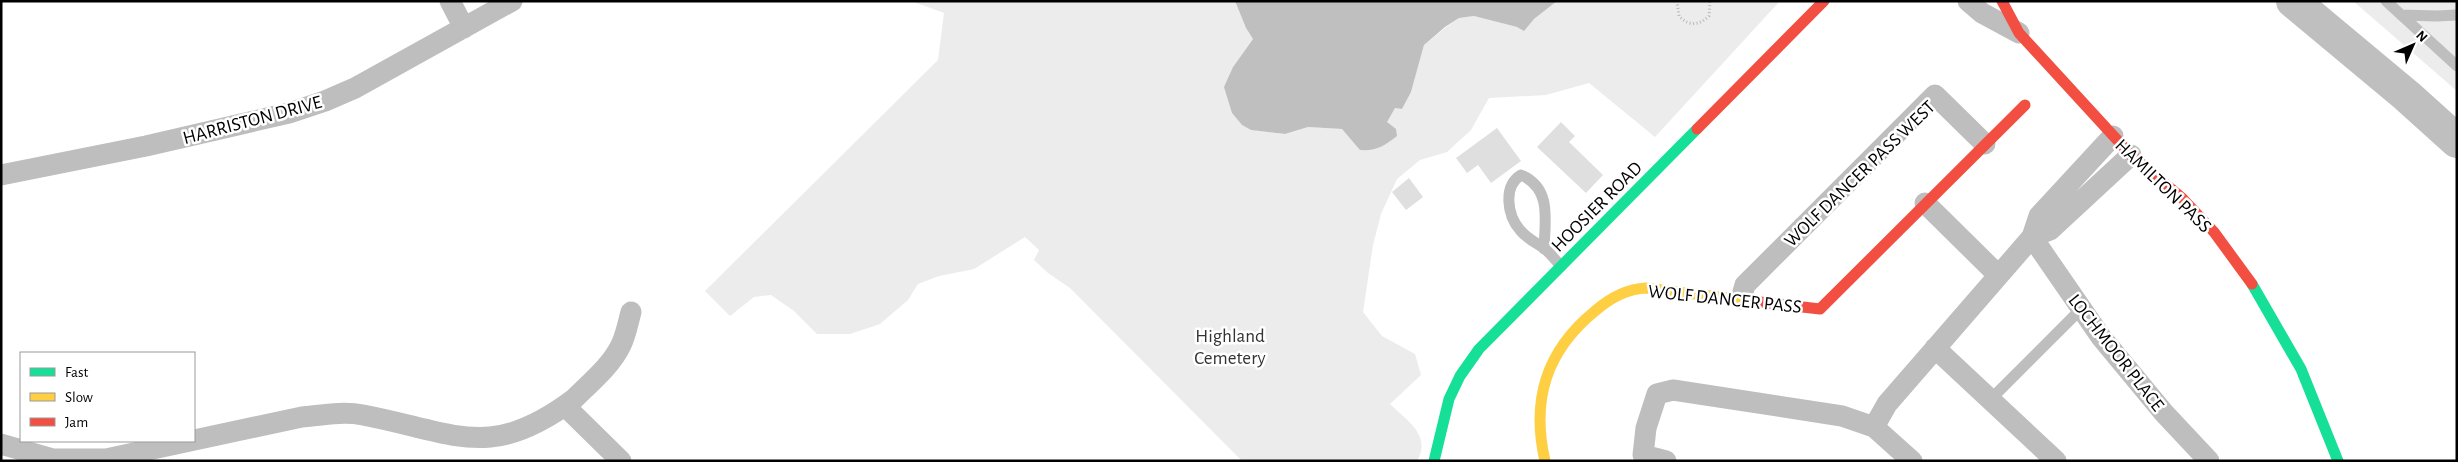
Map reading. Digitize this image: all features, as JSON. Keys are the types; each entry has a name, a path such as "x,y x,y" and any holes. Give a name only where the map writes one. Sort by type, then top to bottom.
{"street":[{"path":"450,1 464,28"},
{"name":"HARRISTON DRIVE","path":"1,175 136,148 289,113 355,88 512,1"},
{"name":"HOOSIER ROAD","path":"1434,461 1445,408 1464,368 1478,349 1824,1"},
{"name":"HAMILTON PASS","path":"1968,1 1982,13 2019,33"},
{"name":"HAMILTON PASS","path":"2002,1 2019,33 2131,155 2182,198 2214,232 2259,293 2301,369 2335,459"},
{"name":"WOLF DANCER PASS WEST","path":"1741,299 1745,285 1935,95 1985,144"},
{"name":"WOLF DANCER PASS","path":"1544,461 1540,445 1538,418 1543,391 1551,367 1561,346 1582,323 1608,300 1630,290 1652,288 1820,309 2025,105"},
{"path":"1874,427 1887,404 2032,237 2039,216 2113,136"},
{"path":"2032,237 2050,230 2131,155"},
{"path":"1925,203 1998,275"},
{"name":"LOCHMOOR PLACE","path":"2032,237 2101,337 2164,413 2209,461"},
{"path":"195,440 302,417 362,414 434,437 482,448 521,440 537,432 566,407 616,354 622,344 631,312"},
{"path":"1934,348 2056,461"},
{"path":"1666,461 1643,455 1646,428 1657,394 1673,390 1842,416 1874,427 1912,461"},
{"path":"566,407 621,461"},
{"path":"1,444 53,459 106,459 185,442"}],"lane":[{"path":"2386,1 2457,66"},
{"path":"2401,15 2437,16 2457,14"},
{"path":"1544,248 1544,204 1541,189 1532,179 1521,175 1514,180 1509,189 1513,216 1520,230 1544,248 1561,266"},
{"path":"1991,400 2081,309"}],"path":[{"path":"1677,1 1679,16 1688,23 1694,24 1709,16 1710,1"}],"green space":[{"name":"Highland Cemetery","path":"911,1 1235,1 1246,28 1253,39 1233,67 1232,113 1242,125 1251,130 1285,134 1308,127 1342,129 1360,149 1386,122 1395,108 1402,109 1411,92 1424,45 1459,18 1474,16 1517,27 1534,19 1557,1 1780,1 1655,137 1589,83 1546,95 1489,98 1471,130 1447,152 1420,160 1397,179 1381,214 1373,245 1363,312 1382,336 1415,354 1421,375 1390,404 1410,423 1420,436 1421,452 1417,461 1242,461 1070,288 1048,273 1034,260 1039,250 1025,237 974,269 939,276 918,284 908,300 880,324 850,334 817,334 794,311 771,295 754,297 730,316 705,291 938,60 944,13"},
{"path":"2353,1 2457,1 2457,91"}],"shaded area":[{"path":"1235,1 1557,1 1534,19 1524,31 1517,27 1474,16 1459,18 1445,27 1424,45 1411,92 1402,109 1395,108 1387,122 1396,129 1397,136 1380,147 1371,150 1360,150 1342,129 1308,127 1285,134 1251,130 1242,125 1232,113 1224,87 1233,67 1253,39 1246,28"}],"building":[{"path":"1561,122 1575,136 1569,142 1603,175 1586,193 1537,147"},
{"path":"1497,128 1521,161 1491,183 1478,165 1467,173 1456,158"},
{"path":"1409,178 1423,197 1406,210 1392,192"}],"waterway":[{"path":"2293,1 2407,96 2457,141"}],"traffic: fast":[{"path":"1434,461 1449,399 1460,376 1479,349 1697,129"},
{"path":"2252,284 2301,369 2338,461"}],"traffic: slow":[{"path":"1545,461 1540,417 1546,378 1554,360 1565,343 1578,326 1601,306 1625,292 1646,288 1760,302"}],"traffic: jam":[{"path":"1697,129 1824,1"},
{"path":"2002,1 2019,33 2131,155 2182,198 2214,232 2252,284"},
{"path":"1760,302 1820,309 2025,105"}]}
